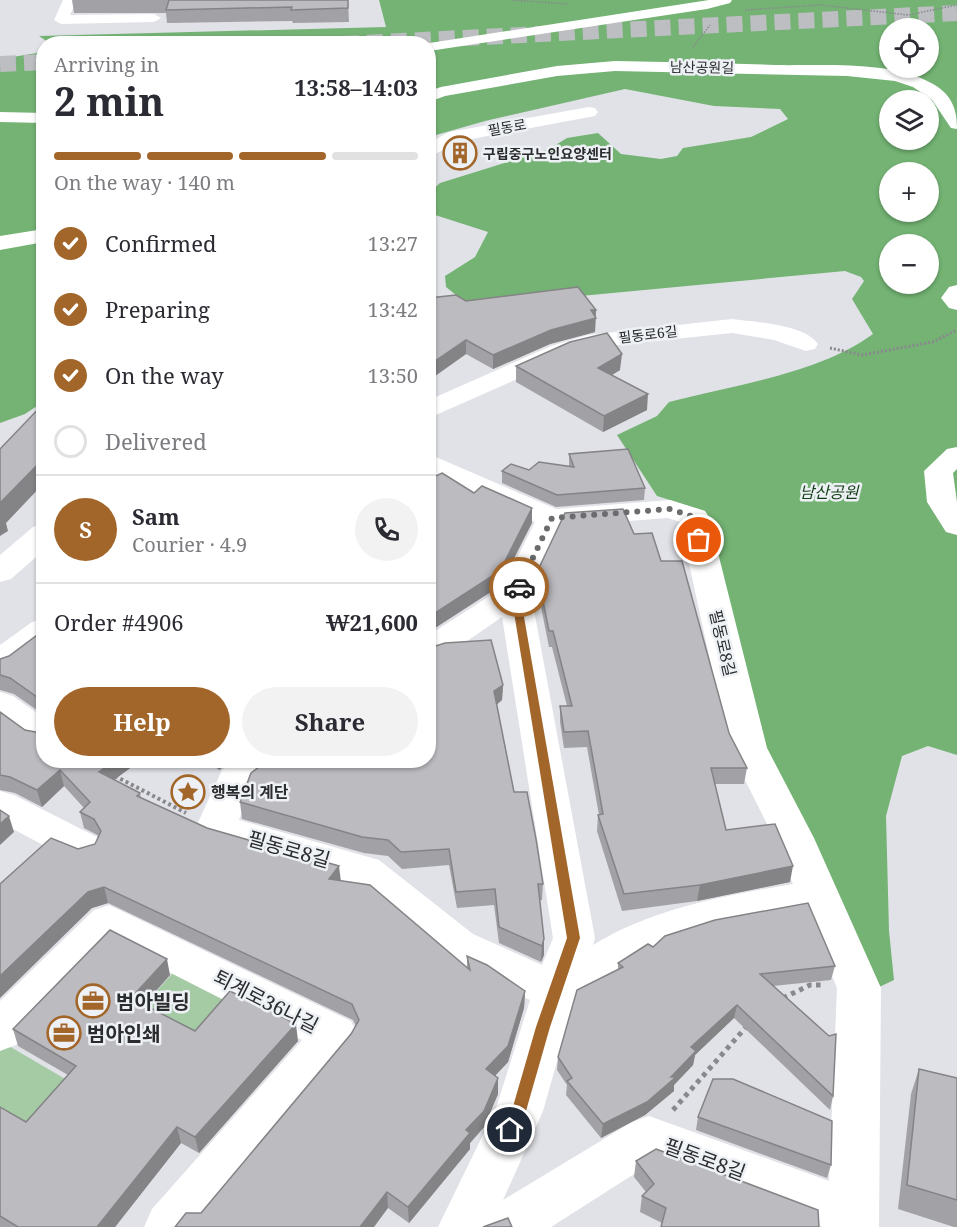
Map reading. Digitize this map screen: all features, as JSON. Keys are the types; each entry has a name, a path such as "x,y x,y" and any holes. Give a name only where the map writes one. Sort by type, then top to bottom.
{"street":[{"path":"70,0 61,20 154,18"},
{"path":"436,45 718,6"},
{"name":"남산공원길","path":"436,94 557,71 615,66 847,71 917,82 937,95 957,124"},
{"name":"필동로","path":"436,147 456,136 589,112"},
{"path":"0,117 36,118"},
{"path":"0,243 36,236"},
{"path":"957,292 952,298 957,303"},
{"name":"필동로6길","path":"436,407 560,351 597,340 732,326 780,333 806,344"},
{"path":"957,455 938,471 942,502 957,526"},
{"name":"필동로8길","path":"436,466 552,518 670,509 694,517 748,748 819,896 859,988 853,1221 649,1138 505,1227"},
{"path":"436,646 515,594 552,518"},
{"path":"0,572 36,540"},
{"path":"464,1227 519,1111 555,991 574,938 515,594"},
{"path":"0,662 36,635"},
{"path":"0,704 36,730"},
{"path":"216,827 235,780 252,768"},
{"path":"0,804 83,848"},
{"name":"필동로8길","path":"216,827 278,848 365,871 458,946 555,991"},
{"path":"555,991 636,940 710,915 819,896"},
{"name":"퇴계로36나길","path":"3,1023 109,922 335,1035 170,1227"}],"path":[{"path":"692,67 688,54 718,6 820,5 908,15 957,5"},
{"path":"806,344 862,355 933,342 957,330"},
{"path":"107,772 216,827"},
{"path":"781,999 810,985 859,988"},
{"path":"649,1138 754,1018"}],"green space":[{"name":"남산공원","path":"379,0 957,0 957,755 928,746 902,756 886,816 889,931 894,980 875,989 753,724 705,511 657,496 617,435 657,416 669,402 775,377 851,348 873,334 852,299 864,281 861,277 845,271 538,300 451,305 456,295 446,287 445,276 475,257 488,232 436,215 436,187 440,183 549,149 567,138 598,133 621,154 661,159 677,156 683,148 751,137 788,119 780,109 714,106 625,89 485,121 436,135 436,36 39,36 386,27"},
{"path":"36,53 36,407 25,414 0,423 0,59"},
{"path":"180,965 242,997 138,1117 77,1080"},
{"path":"2,1042 67,1080 24,1128 0,1114 0,1045"}],"building":[{"path":"169,0 348,0 348,8 166,10"},
{"path":"578,287 596,310 591,310 596,318 551,330 493,355 466,340 436,360 436,297 456,295 466,301"},
{"path":"607,333 622,354 598,368 648,394 604,416 516,366 570,342"},
{"path":"36,411 36,466 0,503 0,449"},
{"path":"628,449 645,488 557,495 502,471 511,464 529,470 539,462 574,467 569,454"},
{"path":"442,473 474,493 482,486 532,508 500,571 436,612 436,476"},
{"path":"623,509 634,534 652,533 661,561 682,561 729,733 747,768 711,768 726,830 775,824 793,866 700,885 624,894 598,815 603,814 588,731 564,732 560,706 572,706 553,631 549,631 537,572 565,513"},
{"path":"36,636 36,696 10,678 0,675 0,659 9,656"},
{"path":"491,640 503,685 494,691 514,792 527,792 536,839 543,884 538,884 544,939 542,946 499,927 495,889 456,892 449,849 401,852 388,840 362,837 240,802 251,773 258,768 436,768 436,646 445,643"},
{"path":"0,712 25,730 36,732 36,768 104,768 99,772 140,793 137,796 207,828 339,866 329,879 370,885 470,970 467,956 487,965 525,991 508,1046 486,1069 498,1078 484,1111 466,1130 470,1133 408,1207 387,1192 360,1227 175,1227 186,1213 201,1213 351,1034 359,1020 352,1004 104,887 88,892 0,976 0,884 51,838 78,849 95,844 101,831 94,819 80,812 90,802 60,770 37,790 10,777 0,775"},
{"path":"0,810 9,816 0,824"},
{"path":"808,903 835,966 760,974 829,1036 836,1034 833,1096 737,1005 691,1047 696,1051 671,1077 676,1077 647,1102 603,1124 567,1081 572,1078 558,1057 577,990 623,967 618,963 648,944 653,947 665,936 715,920"},
{"path":"110,930 167,959 131,998 195,1031 230,991 296,1024 195,1137 177,1127 97,1227 18,1227 0,1216 0,1107 26,1122 76,1066 13,1029"},
{"path":"919,1069 957,1078 957,1200 907,1185"},
{"path":"713,1079 733,1079 832,1121 831,1165 698,1117"},
{"path":"656,1149 818,1210 819,1227 661,1227 666,1208 642,1196 654,1184 636,1161"},
{"path":"508,1218 512,1227 483,1227"}],"tunnel":[{"path":"436,39 957,13"},
{"path":"0,64 36,62"}],"way so far":[{"path":"519,587 552,518 670,509 694,517 699,540"}],"place":[{"name":"구립중구노인요양센터","path":"460,153"},
{"name":"행복의 계단","path":"188,792"},
{"name":"범아빌딩","path":"93,1001"},
{"name":"범아인쇄","path":"64,1033"}],"route":[{"path":"510,1130 519,1111 543,1027 574,938 515,594 519,587"}]}
